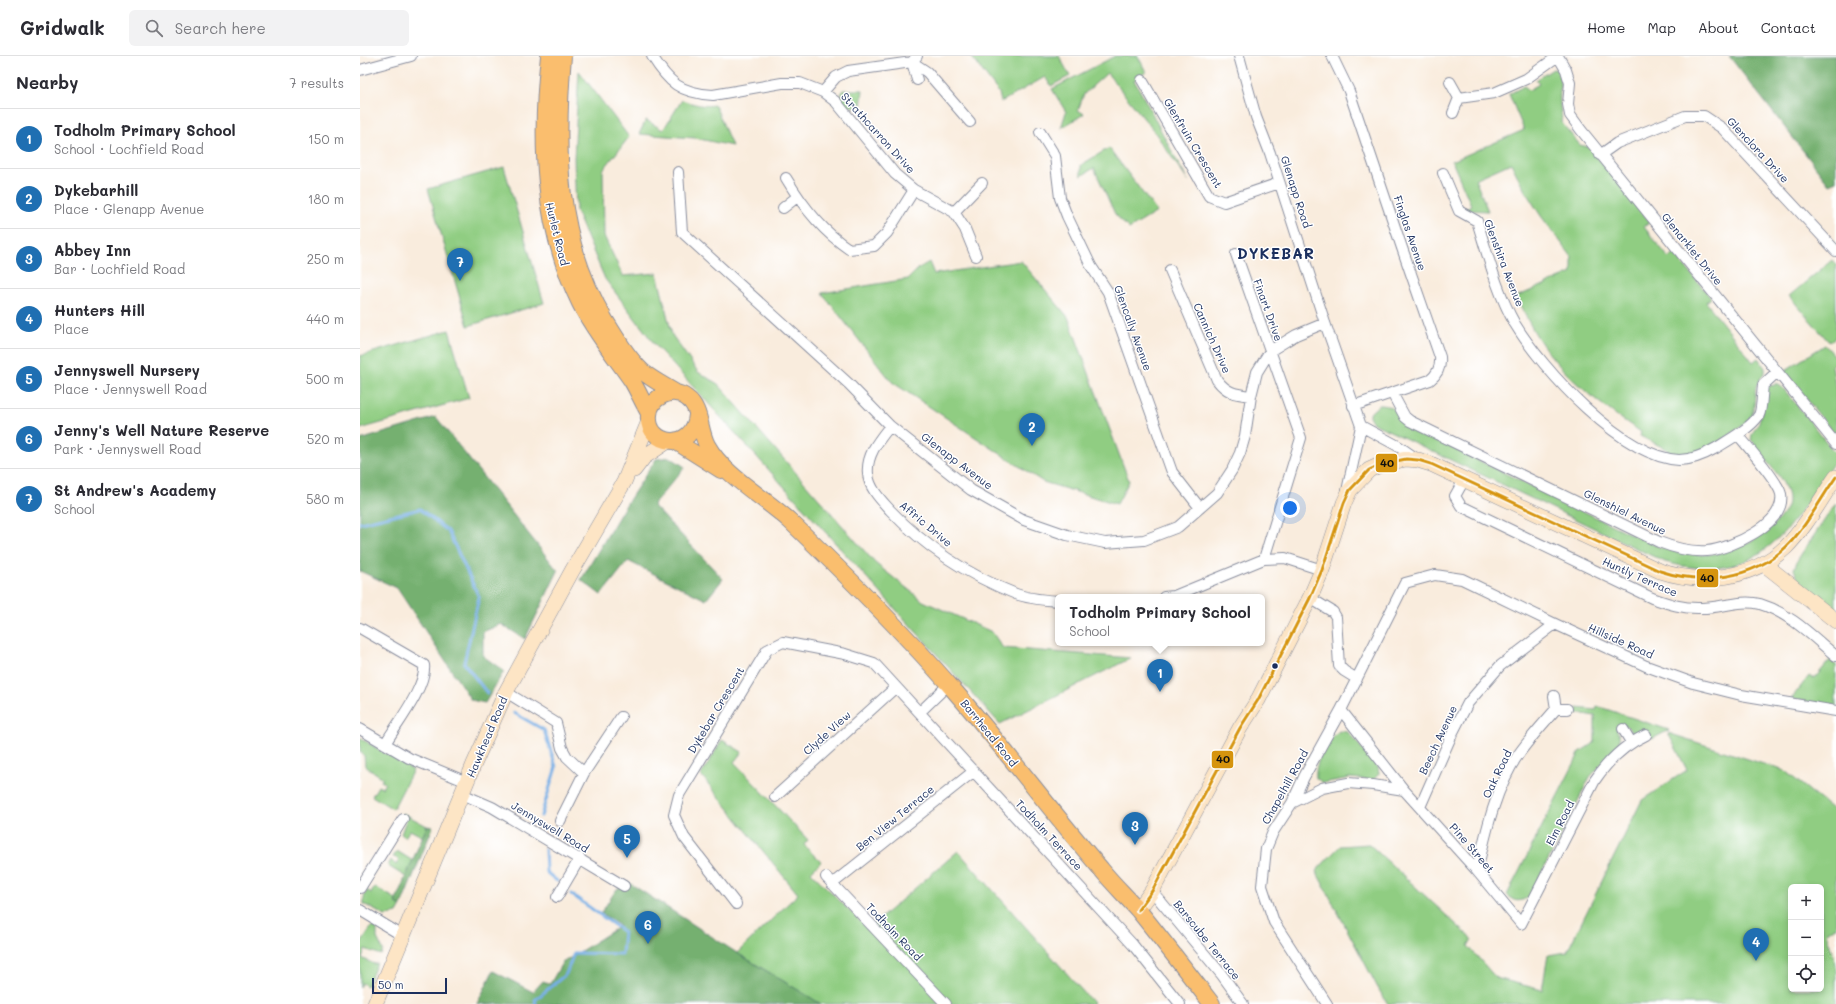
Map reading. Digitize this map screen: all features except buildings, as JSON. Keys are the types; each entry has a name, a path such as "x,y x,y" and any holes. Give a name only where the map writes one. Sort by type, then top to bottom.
{"main road":[{"name":"Hurlet Road","path":"549,56 545,148 546,178 551,219 558,246 580,302 596,332 632,381 649,417"},
{"name":"Hurlet Road","path":"564,56 559,153 563,206 573,248 591,294 610,328 626,351 644,372 676,393"},
{"path":"669,393 684,395 695,407 697,415 693,431 687,437 671,441 656,435 651,429 649,417 655,400 669,393"},
{"name":"Barrhead Road","path":"697,415 702,436 711,451 743,483 787,519 875,606 949,684 1102,871 1138,910 1212,1004"},
{"name":"Barrhead Road","path":"671,441 743,483"}],"street":[{"path":"360,70 411,56"},
{"name":"Strathcarron Drive","path":"652,56 665,77 684,90 704,95 713,95 782,83 800,83 823,92 836,102 895,174 914,190 954,212"},
{"name":"Glenapp Road","path":"1239,56 1256,117 1270,154 1324,323 1361,426"},
{"name":"Finglas Avenue","path":"1332,56 1349,91 1440,357 1437,374 1430,380 1353,406"},
{"path":"1459,98 1494,93 1526,79 1558,56"},
{"name":"Glenarklet Drive","path":"1558,56 1566,70 1570,83 1568,104 1570,115 1600,155 1836,444"},
{"path":"823,92 836,77 848,70 914,59"},
{"path":"914,59 917,80"},
{"path":"914,59 970,122"},
{"name":"Glenfruin Crescent","path":"1142,80 1209,196 1224,202 1279,183"},
{"path":"1450,82 1459,98"},
{"path":"1452,113 1459,98"},
{"name":"Glenclora Drive","path":"1600,155 1617,143 1672,120 1685,116 1704,116 1722,128 1836,250"},
{"name":"Glencally Avenue","path":"1040,132 1055,156 1060,198 1065,212 1091,266 1108,292 1172,472 1200,508"},
{"name":"Glenapp Avenue","path":"678,172 682,232 849,384 890,426 971,490 1024,520 1067,535 1105,544 1144,540 1178,527 1217,493 1232,470 1245,436 1251,396 1257,372 1270,351 1296,334 1324,323"},
{"name":"Glenshira Avenue","path":"1443,173 1459,211 1477,222 1495,278 1515,322 1539,358 1562,385 1586,408 1610,427 1637,445 1652,453 1670,459 1684,460 1698,457 1738,435 1760,414 1763,385 1777,372"},
{"path":"786,178 797,197 827,232 849,249 874,246 887,233 914,190"},
{"path":"976,256 965,229 954,212 982,183"},
{"path":"783,208 797,197"},
{"name":"Finart Drive","path":"1236,254 1301,438 1264,559"},
{"name":"Cannich Drive","path":"1170,270 1217,380 1224,390 1238,395 1251,396"},
{"name":"Glenshiel Avenue","path":"1392,393 1402,413 1410,421 1659,542 1682,549 1706,551 1733,545 1765,525 1778,510 1781,498 1778,487 1738,435"},
{"name":"Hawkhead Road","path":"624,482 649,417"},
{"name":"Affric Drive","path":"890,426 876,444 868,463 868,476 877,496 904,524 935,550 974,575 1018,594 1055,600"},
{"path":"1138,910 1152,891 1240,728 1258,700 1310,598 1322,570 1344,503 1361,426 1402,448 1418,460"},
{"name":"Hawkhead Road","path":"376,1004 403,936 506,692 572,571 624,482 644,457 671,441"},
{"path":"1344,503 1350,490 1369,470 1395,460 1418,460 1431,464 1614,551 1671,575 1686,578 1718,578 1742,573 1764,564 1786,547 1800,532 1836,477"},
{"name":"Huntly Terrace","path":"1464,480 1456,496 1461,506 1652,598 1677,607 1703,608 1745,602 1760,604 1785,614 1836,656"},
{"path":"1179,594 1264,559 1285,558 1322,570"},
{"path":"1764,564 1836,621"},
{"name":"Hillside Road","path":"1405,583 1435,575 1462,579 1646,666 1693,683 1740,695 1836,711"},
{"name":"Chapelhill Road","path":"1327,1004 1274,922 1262,886 1266,850 1273,832 1292,802 1341,710 1405,583"},
{"path":"1310,598 1333,612 1336,618 1339,666 1356,679"},
{"name":"Beech Avenue","path":"1420,807 1453,732 1468,704 1500,666 1555,624"},
{"path":"360,628 424,665 425,674 420,686 385,744"},
{"name":"Dykebar Crescent","path":"736,904 684,837 674,815 679,795 766,650 783,642 845,654 874,663 896,687"},
{"path":"920,712 949,684"},
{"name":"Todholm Terrace","path":"896,687 1133,945 1180,1004"},
{"name":"Clyde View","path":"775,797 896,687"},
{"path":"506,692 556,723 562,748 567,757 584,773"},
{"path":"1554,696 1556,709 1567,710"},
{"name":"Oak Road","path":"1477,871 1493,810 1502,786 1518,756 1556,709"},
{"name":"Pine Street","path":"1341,710 1404,790 1477,871 1521,924"},
{"path":"560,821 584,773 621,717"},
{"name":"Jennyswell Road","path":"360,729 409,758 465,788 492,807 580,858 624,886"},
{"path":"1623,729 1631,742"},
{"name":"Elm Road","path":"1521,924 1595,780 1605,766 1631,742 1646,735"},
{"name":"Ben View Terrace","path":"829,881 974,771"},
{"path":"1292,802 1322,788 1348,783 1404,790"},
{"path":"360,888 404,819"},
{"path":"557,897 580,858"},
{"name":"Todholm Road","path":"829,881 946,1004"},
{"name":"Barscube Terrace","path":"1152,891 1222,975 1242,1004"},
{"path":"360,910 403,936"}],"green space":[{"path":"971,56 1059,56 1070,76 1051,86 1045,77 1001,102 999,93"},
{"path":"1115,56 1138,56 1146,72 1134,80 1188,181 1154,131 1107,73 1084,94 1078,110 1084,114 1061,128 1066,112 1052,89"},
{"path":"1729,56 1836,56 1836,181 1829,184"},
{"path":"1553,69 1558,70 1560,79 1561,122 1580,145 1589,147 1650,222 1644,227 1669,258 1675,254 1711,298 1706,302 1753,362 1758,358 1765,368 1765,373 1756,387 1753,410 1748,420 1723,440 1702,451 1686,456 1668,454 1668,450 1640,436 1641,432 1598,402 1559,366 1538,338 1516,297 1572,273 1572,257 1541,216 1525,191 1511,163 1475,179 1488,211 1463,210 1471,205 1452,161 1524,130 1509,94 1524,86 1529,90 1539,84 1536,80"},
{"path":"579,71 629,137 603,170 604,236 623,276 657,273 672,335 698,372 718,384 875,563 923,601 992,632 1003,648 1131,658 1000,724 656,346 605,279 576,211 574,158"},
{"path":"843,90 863,90 861,107 847,106 840,98"},
{"path":"682,100 695,104 715,105 732,146 695,138 639,134 646,120 663,130"},
{"path":"1109,148 1157,212 1129,229 1115,214 1094,168 1081,176 1081,165"},
{"path":"504,167 544,303 468,326 428,189"},
{"path":"1832,260 1836,265 1836,337 1829,342 1789,296"},
{"path":"1021,261 1068,317 1129,481 1117,504 1043,482 892,382 822,293 908,279 919,268 929,262 934,274"},
{"path":"449,330 469,398 360,429 360,356"},
{"path":"1825,345 1836,357 1836,363 1832,365 1836,390 1836,436 1784,371"},
{"path":"1776,383 1783,388 1836,454 1836,459 1787,529 1769,546 1749,559 1726,567 1698,568 1665,562 1373,423 1369,416 1371,412 1379,405 1390,407 1407,426 1645,541 1662,548 1678,552 1710,554 1741,546 1756,538 1777,522 1787,507 1788,499 1784,484 1780,477 1753,446 1755,444 1751,440 1752,434 1759,422 1766,389 1769,386 1775,385"},
{"path":"436,417 558,571 525,639 501,624 483,632 483,656 504,671 485,703 471,700 397,588 360,571 360,440"},
{"path":"670,457 685,467 653,505 723,579 706,600 628,561 601,595 581,580 622,511 656,459"},
{"path":"1836,503 1836,610 1798,580 1794,569 1798,559"},
{"path":"1830,660 1836,665 1836,706 1791,699 1809,676 1814,679"},
{"path":"1597,706 1669,730 1652,739 1647,730 1640,734 1634,733 1625,725 1617,730 1620,739 1619,745 1590,777 1530,896 1524,900 1515,900 1507,895 1580,752 1595,742 1595,716 1577,713 1577,708 1596,710"},
{"path":"1339,731 1348,732 1378,767 1379,774 1373,780 1350,778 1323,783 1316,778 1317,765 1322,752 1334,735"},
{"path":"1668,733 1785,771 1836,812 1836,927 1826,932 1836,964 1836,1004 1388,1004 1379,990 1316,871 1340,846 1369,844 1472,939 1468,946 1496,978 1542,990 1548,955 1567,952 1642,800 1687,770"},
{"path":"360,738 413,770 393,809 372,796 378,786 382,788 385,783 381,781 383,778 365,766 364,755 360,752"},
{"path":"722,740 742,752 734,762 808,840 804,845 821,862 811,872 868,929 958,851 1094,1004 821,1004 737,953 798,894 701,775"},
{"path":"403,813 427,826 423,837 410,830 405,837 401,834 406,820"},
{"path":"427,826 433,827 401,906 395,902"},
{"path":"397,851 413,861 406,877 388,866 391,860 396,865 399,859 393,857"},
{"path":"628,882 737,953 821,1004 477,1004 493,971 533,992 543,981 550,984 562,963 620,926 601,913 616,890"},
{"path":"375,887 396,899 395,902 401,906 397,913 385,916 364,904 364,897 367,890 371,893"},
{"path":"372,926 377,928 377,938 383,950 381,955 365,949 362,958 374,964 377,963 367,986 362,983 360,987 360,944"}],"waterway":[{"path":"360,523 420,509 448,531 479,597 464,663 487,693"},
{"path":"514,713 544,730 556,767 541,816"},
{"path":"545,849 546,872 557,881"},
{"path":"536,1004 535,1000 566,974 574,953 622,954 624,932 571,894"}],"transit line":[{"name":"40","path":"1138,910 1152,891 1240,728 1258,700 1310,598 1322,570 1344,503 1350,490 1369,470 1382,464 1406,459 1418,460 1431,464 1660,571 1693,578 1710,578 1743,572 1773,558 1786,547 1800,531 1836,477"}],"place":[{"name":"St Andrew's Academy","path":"460,281"},
{"name":"Dykebarhill","path":"1032,446"},
{"name":"Todholm Primary School","path":"1160,692"},
{"name":"Abbey Inn","path":"1135,845"},
{"name":"Jennyswell Nursery","path":"627,858"},
{"name":"Jenny's Well Nature Reserve","path":"648,944"},
{"name":"Hunters Hill","path":"1756,961"}],"district":[{"name":"DYKEBAR","path":"1276,254"}]}
